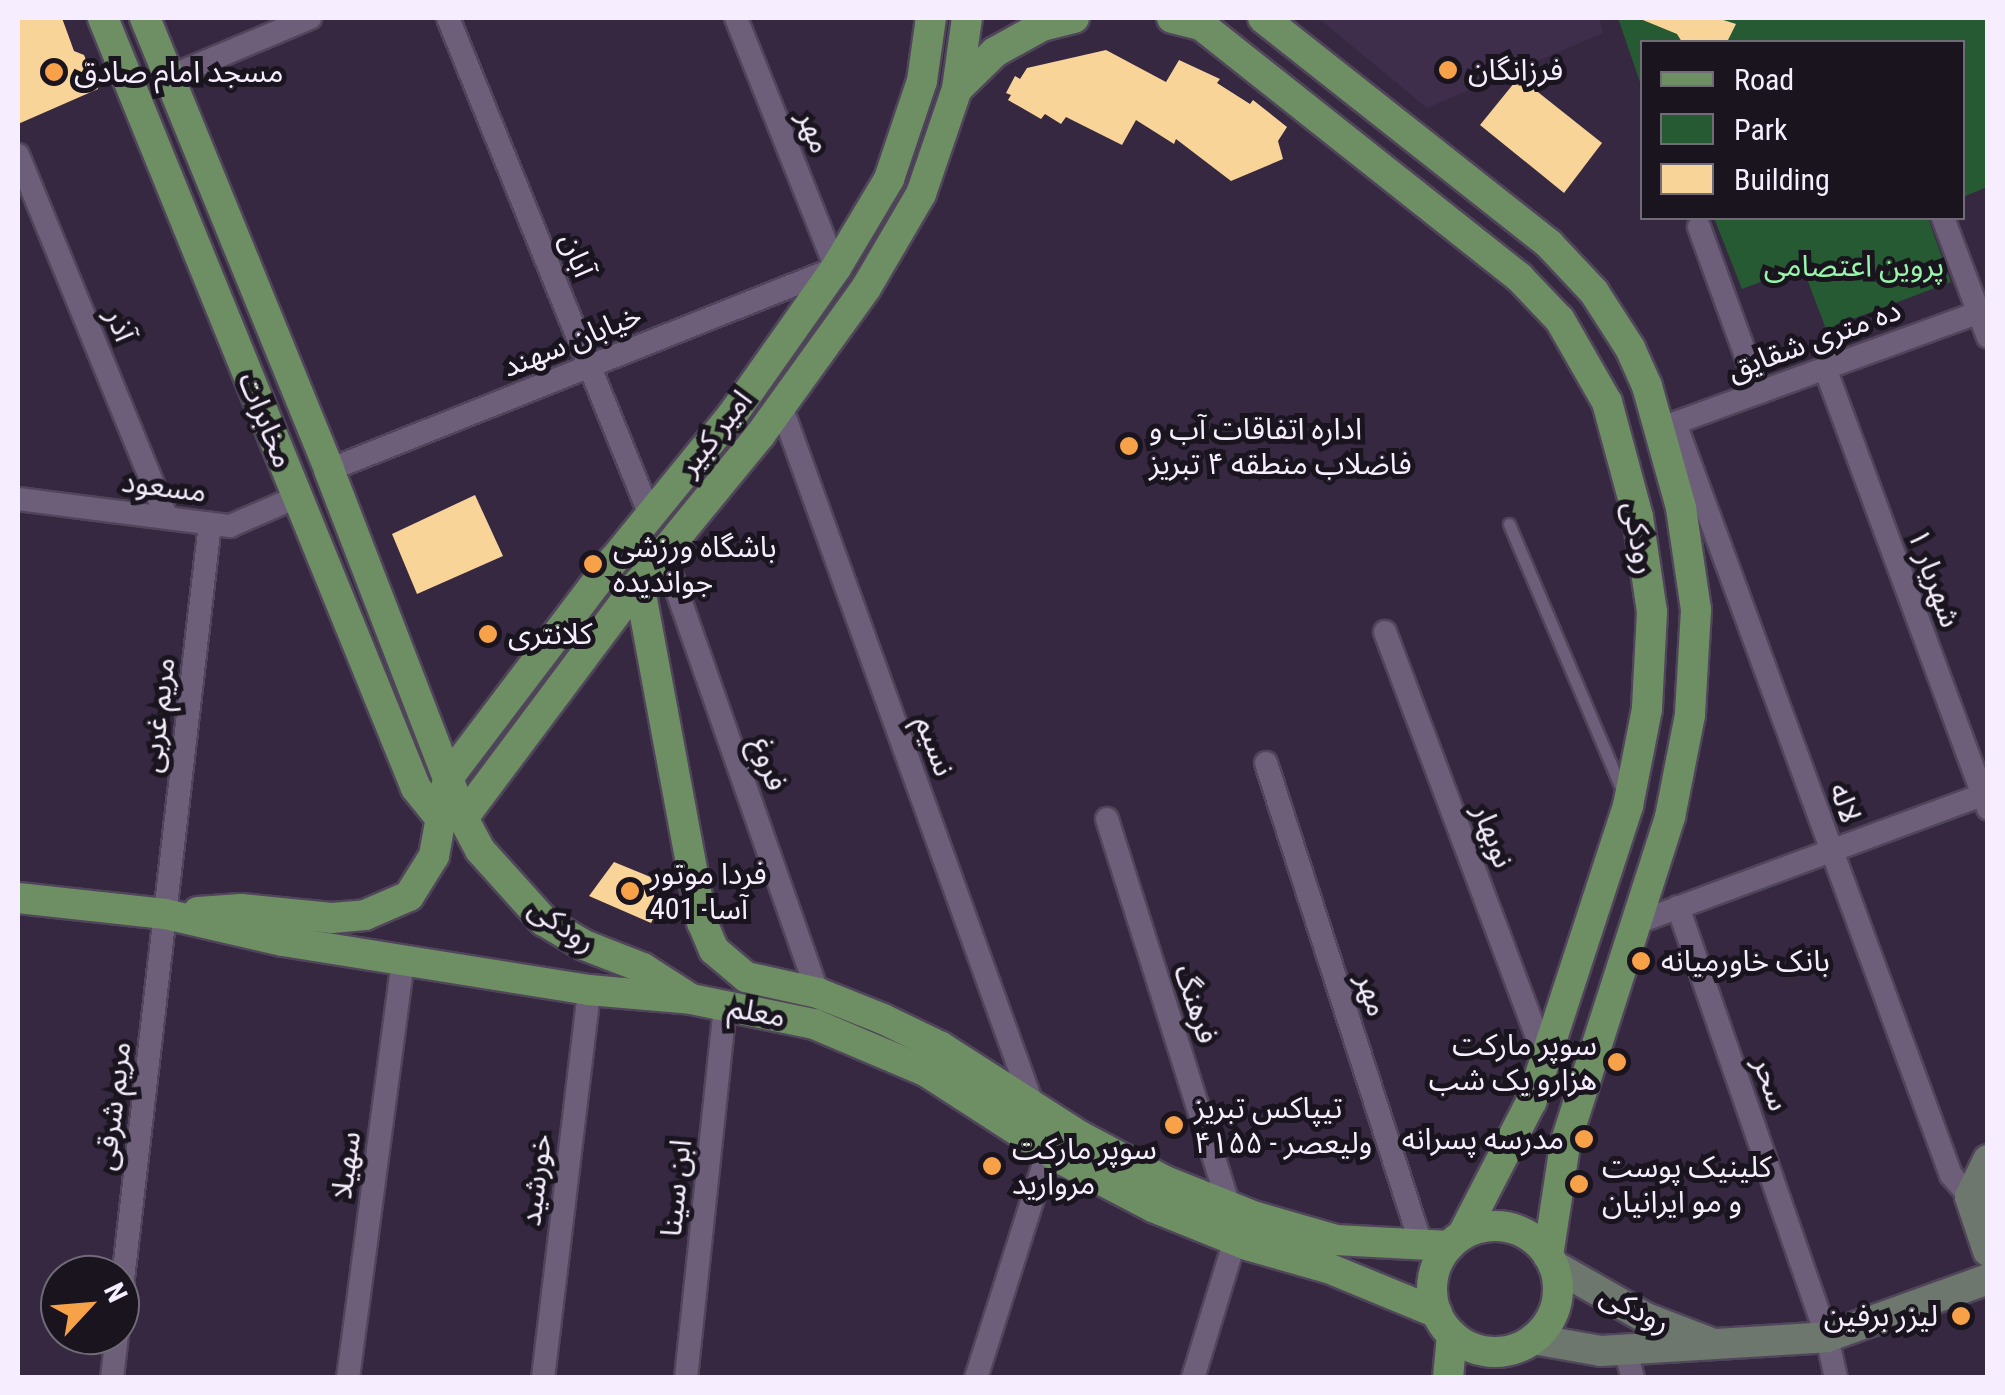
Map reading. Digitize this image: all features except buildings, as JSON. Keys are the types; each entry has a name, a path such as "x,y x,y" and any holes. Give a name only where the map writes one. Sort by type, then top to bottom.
{"main road":[{"name":"مخابرات","path":"103,18 416,788 451,817"},
{"name":"مخابرات","path":"145,18 330,470 448,778 451,817"},
{"name":"امیر کبیر","path":"448,778 613,562 733,414 836,268 889,179 922,81 931,18"},
{"name":"امیر کبیر","path":"451,817 781,406 866,288 921,194 956,89 967,18"},
{"path":"956,89 996,52 1042,26 1074,18"},
{"name":"رودکى","path":"1172,18 1201,25 1519,277 1560,320 1608,402 1638,517 1652,612 1647,709 1628,806 1531,1102 1444,1241"},
{"name":"رودکى","path":"1276,21 1549,244 1594,292 1630,348 1668,425 1696,610 1690,715 1678,779 1639,922 1565,1145 1551,1261"},
{"path":"175,196 210,179"},
{"path":"1608,402 1646,386"},
{"path":"613,562 639,584"},
{"name":"معلم","path":"639,584 702,922 714,950 746,978 818,994 941,1047 1033,1106 1165,1181 1229,1206 1336,1240 1444,1241"},
{"path":"1636,766 1678,779"},
{"path":"165,914 241,909 332,918 387,909 409,896 424,875 451,817"},
{"name":"رودکی","path":"451,817 503,880 544,920 584,945 643,968 691,999"},
{"name":"معلم","path":"18,898 165,914 283,941 589,990 691,999 814,1024 927,1072 1048,1151 1153,1208 1236,1240 1328,1268 1445,1324"},
{"path":"1988,1160 1970,1197 1988,1251"},
{"path":"1448,1378 1445,1324 1432,1285 1444,1241 1494,1226 1510,1228 1538,1244 1551,1261 1556,1305 1528,1342 1510,1378"},
{"name":"رودکی","path":"1551,1261 1646,1318 1721,1346"},
{"path":"1445,1324 1494,1352 1528,1342 1601,1351 1629,1364 1721,1346 1826,1336 1988,1279"}],"street":[{"path":"169,77 310,18"},
{"name":"آبان","path":"448,18 650,515"},
{"name":"مهر","path":"736,18 836,268"},
{"name":"آذر","path":"18,155 166,518"},
{"path":"1945,220 1983,310 1988,337"},
{"path":"1698,227 1760,392"},
{"path":"836,268 866,288"},
{"name":"خیابان سهند","path":"330,470 836,268"},
{"name":"ده متری شقایق","path":"1668,425 1983,310"},
{"name":"شهریار ۱","path":"1825,368 1985,802"},
{"name":"نسیم","path":"781,406 1033,1106"},
{"name":"لاله","path":"1668,425 1951,1175 1970,1197"},
{"name":"مسعود","path":"18,499 230,526 297,498"},
{"name":"مریم غربی","path":"165,914 210,524"},
{"name":"فروغ","path":"664,554 818,994"},
{"name":"نوبهار","path":"1385,632 1546,1061"},
{"name":"مهر","path":"1266,763 1444,1241"},
{"path":"1639,922 1831,851 1985,802"},
{"name":"فرهنگ","path":"1107,820 1229,1206"},
{"name":"سحر","path":"1678,908 1826,1336 1836,1378"},
{"name":"مریم شرقی","path":"126,1255 165,914"},
{"name":"سهیلا","path":"348,1378 404,960"},
{"name":"خورشید","path":"542,1378 589,990"},
{"name":"ابن سینا","path":"686,1378 725,1006"},
{"path":"976,1378 1048,1151"},
{"path":"1193,1378 1236,1240"}],"lane":[{"path":"1509,524 1628,806"}],"shaded area":[{"name":"فرزانگان","path":"1318,18 1599,18 1603,33 1427,108"}],"green space":[{"name":"پروین اعتصامى","path":"1618,18 1987,18 1987,187 1965,196 1965,40 1640,40 1640,82"},
{"name":"پروین اعتصامى","path":"1715,220 1929,220 1951,282 1826,329 1802,266 1742,289"}],"place":[{"name":"فرزانگان","path":"1448,70"},
{"name":"مسجد امام صادق","path":"54,72"},
{"name":"اداره اتفاقات آب و فاضلاب منطقه ۴ تبریز","path":"1129,446"},
{"name":"باشگاه ورزشی جواندیده","path":"593,564"},
{"name":"کلانتری","path":"488,634"},
{"name":"فردا موتور 401 -آسا","path":"630,891"},
{"name":"بانک خاورمیانه","path":"1641,961"},
{"name":"سوپر مارکت هزارو یک شب","path":"1617,1062"},
{"name":"تیپاکس تبریز ولیعصر - ۴۱۵۵","path":"1174,1125"},
{"name":"مدرسه پسرانه","path":"1584,1139"},
{"name":"سوپر مارکت مروارید","path":"992,1166"},
{"name":"کلینیک پوست و مو ایرانیان","path":"1579,1184"},
{"name":"لیزر برفین","path":"1961,1316"}]}
